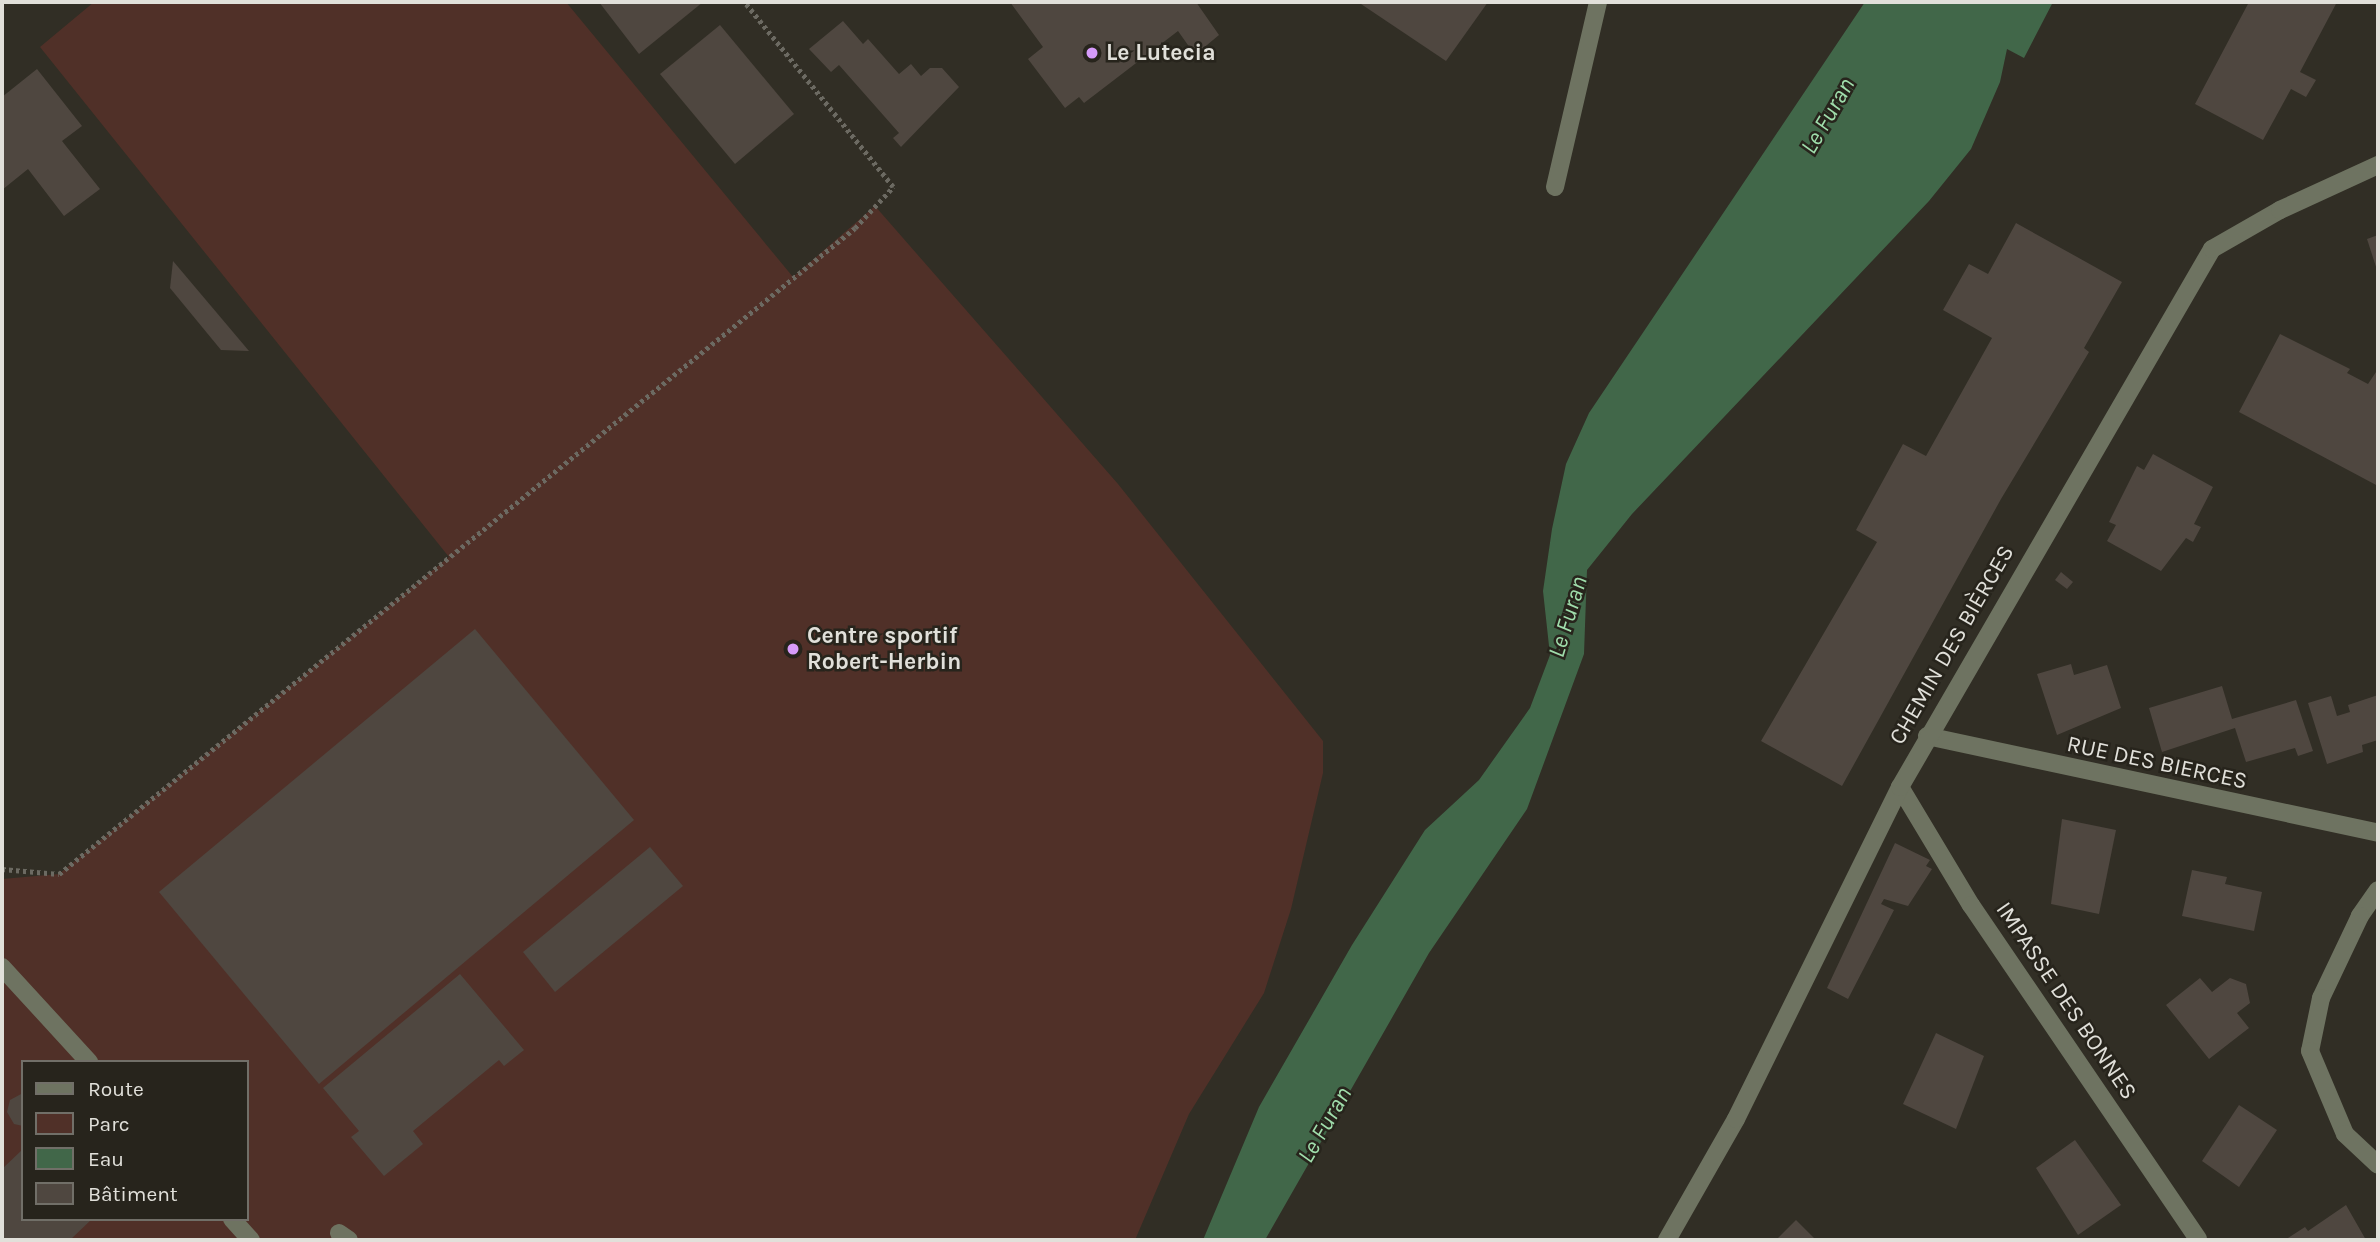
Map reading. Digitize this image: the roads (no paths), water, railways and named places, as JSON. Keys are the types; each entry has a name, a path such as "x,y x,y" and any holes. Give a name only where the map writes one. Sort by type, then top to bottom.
{"street":[{"path":"1555,187 1598,2"},
{"name":"CHEMIN DES BIÈRCES","path":"1667,1240 1736,1119 1899,786 2212,250 2280,210 2378,165"},
{"name":"RUE DES BIERCES","path":"1927,736 2378,833"},
{"name":"IMPASSE DES BONNES","path":"1899,786 1971,905 2198,1239"},
{"path":"2378,890 2360,916 2321,998 2309,1051 2345,1134 2378,1164"},
{"path":"2,967 87,1060"},
{"path":"235,1221 251,1240"}],"water":[{"name":"Le Furan","path":"1865,2 2053,2 2024,58 2007,49 2000,82 1971,149 1929,201 1632,514 1587,570 1584,654 1527,809 1429,953 1265,1240 1203,1240 1259,1107 1352,945 1425,830 1479,780 1530,708 1550,655 1543,591 1552,529 1566,464 1589,413"}],"place":[{"name":"Le Lutecia","path":"1092,53"},
{"name":"Centre sportif Robert-Herbin","path":"793,649"}]}
